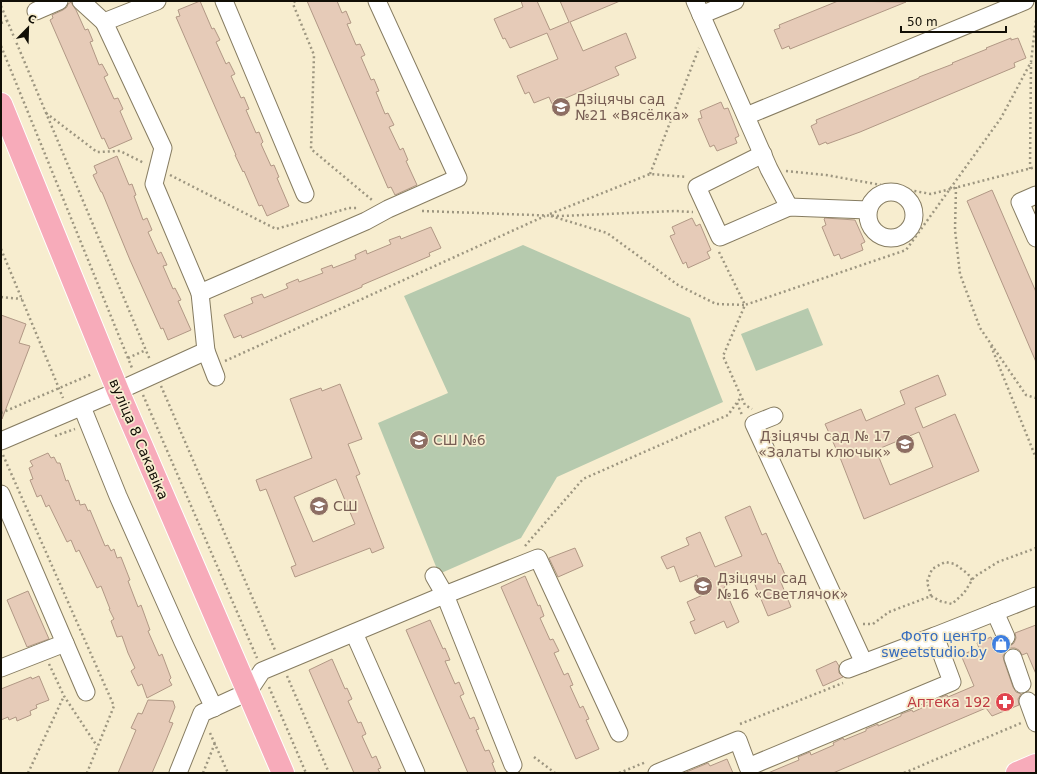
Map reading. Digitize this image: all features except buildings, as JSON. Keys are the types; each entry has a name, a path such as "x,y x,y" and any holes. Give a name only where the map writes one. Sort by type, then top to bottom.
{"main road":[{"name":"вуліца 8 Сакавіка","path":"1,104 118,391 283,773"},
{"path":"1017,773 1036,765"}],"street":[{"path":"36,11 60,1"},
{"path":"81,1 104,22 163,148 154,184 200,293 206,351 214,372"},
{"path":"104,22 156,1"},
{"path":"224,1 304,194"},
{"path":"200,293 366,221 388,209 458,178 377,1"},
{"path":"746,116 1025,1"},
{"path":"727,2 698,8 766,161 789,207"},
{"path":"766,161 714,178 697,187 720,237 789,207 868,210"},
{"path":"1036,195 1020,202 1036,238"},
{"path":"2,448 82,407 206,351"},
{"path":"82,407 118,496 176,628 214,708"},
{"path":"771,417 754,424 856,666 1036,596"},
{"path":"1,494 86,692"},
{"path":"178,773 202,713 248,692 262,671 538,558 619,733"},
{"path":"434,576 445,595 513,766"},
{"path":"995,612 1006,637"},
{"path":"354,633 416,773"},
{"path":"665,771 738,740 748,767 952,682 935,636"},
{"path":"1,668 65,643"},
{"path":"1013,658 1022,684"},
{"path":"1028,701 1035,720"}],"path":[{"path":"295,1 293,4 314,55 311,148 376,203"},
{"path":"1,6 156,374 329,773"},
{"path":"1030,169 1031,62 1036,20"},
{"path":"1,23 7,21"},
{"path":"650,174 702,43"},
{"path":"1,46 138,382 306,773"},
{"path":"547,215 607,233 678,285 716,304 745,305 906,250 1001,118 1031,62"},
{"path":"766,161 826,175 931,194 1036,167"},
{"path":"214,372 547,215 650,174 714,178"},
{"path":"956,187 955,230 960,274 980,328 1026,395 1036,398"},
{"path":"1,297 22,299"},
{"path":"745,305 723,356 745,405 771,417"},
{"path":"989,341 1036,458"},
{"path":"1,414 59,388"},
{"path":"524,547 583,479 728,415 741,397"},
{"path":"54,436 76,428"},
{"path":"2,448 114,706 87,773"},
{"path":"857,625 873,624 889,612 931,596 952,604 964,594 974,577 998,562 1036,548"},
{"path":"931,596 927,582 932,569 945,562 955,564 968,574 972,580"},
{"path":"47,660 64,696 98,746"},
{"path":"28,773 64,696"},
{"path":"904,773 1035,720"},
{"path":"203,773 215,743"},
{"path":"534,757 555,773"}],"green space":[{"path":"523,245 690,318 723,402 557,477 521,538 439,574 378,423 448,393 404,296"},
{"path":"808,308 823,345 756,371 741,334"}],"place":[{"name":"Дзіцячы сад №21 «Вясёлка»","path":"561,107"},
{"name":"СШ №6","path":"419,440"},
{"name":"Дзіцячы сад № 17 «Залаты ключык»","path":"905,444"},
{"name":"СШ","path":"319,506"},
{"name":"Дзіцячы сад №16 «Светлячок»","path":"703,586"},
{"name":"Фото центр sweetstudio.by","path":"1001,644"},
{"name":"Аптека 192","path":"1005,702"}]}
